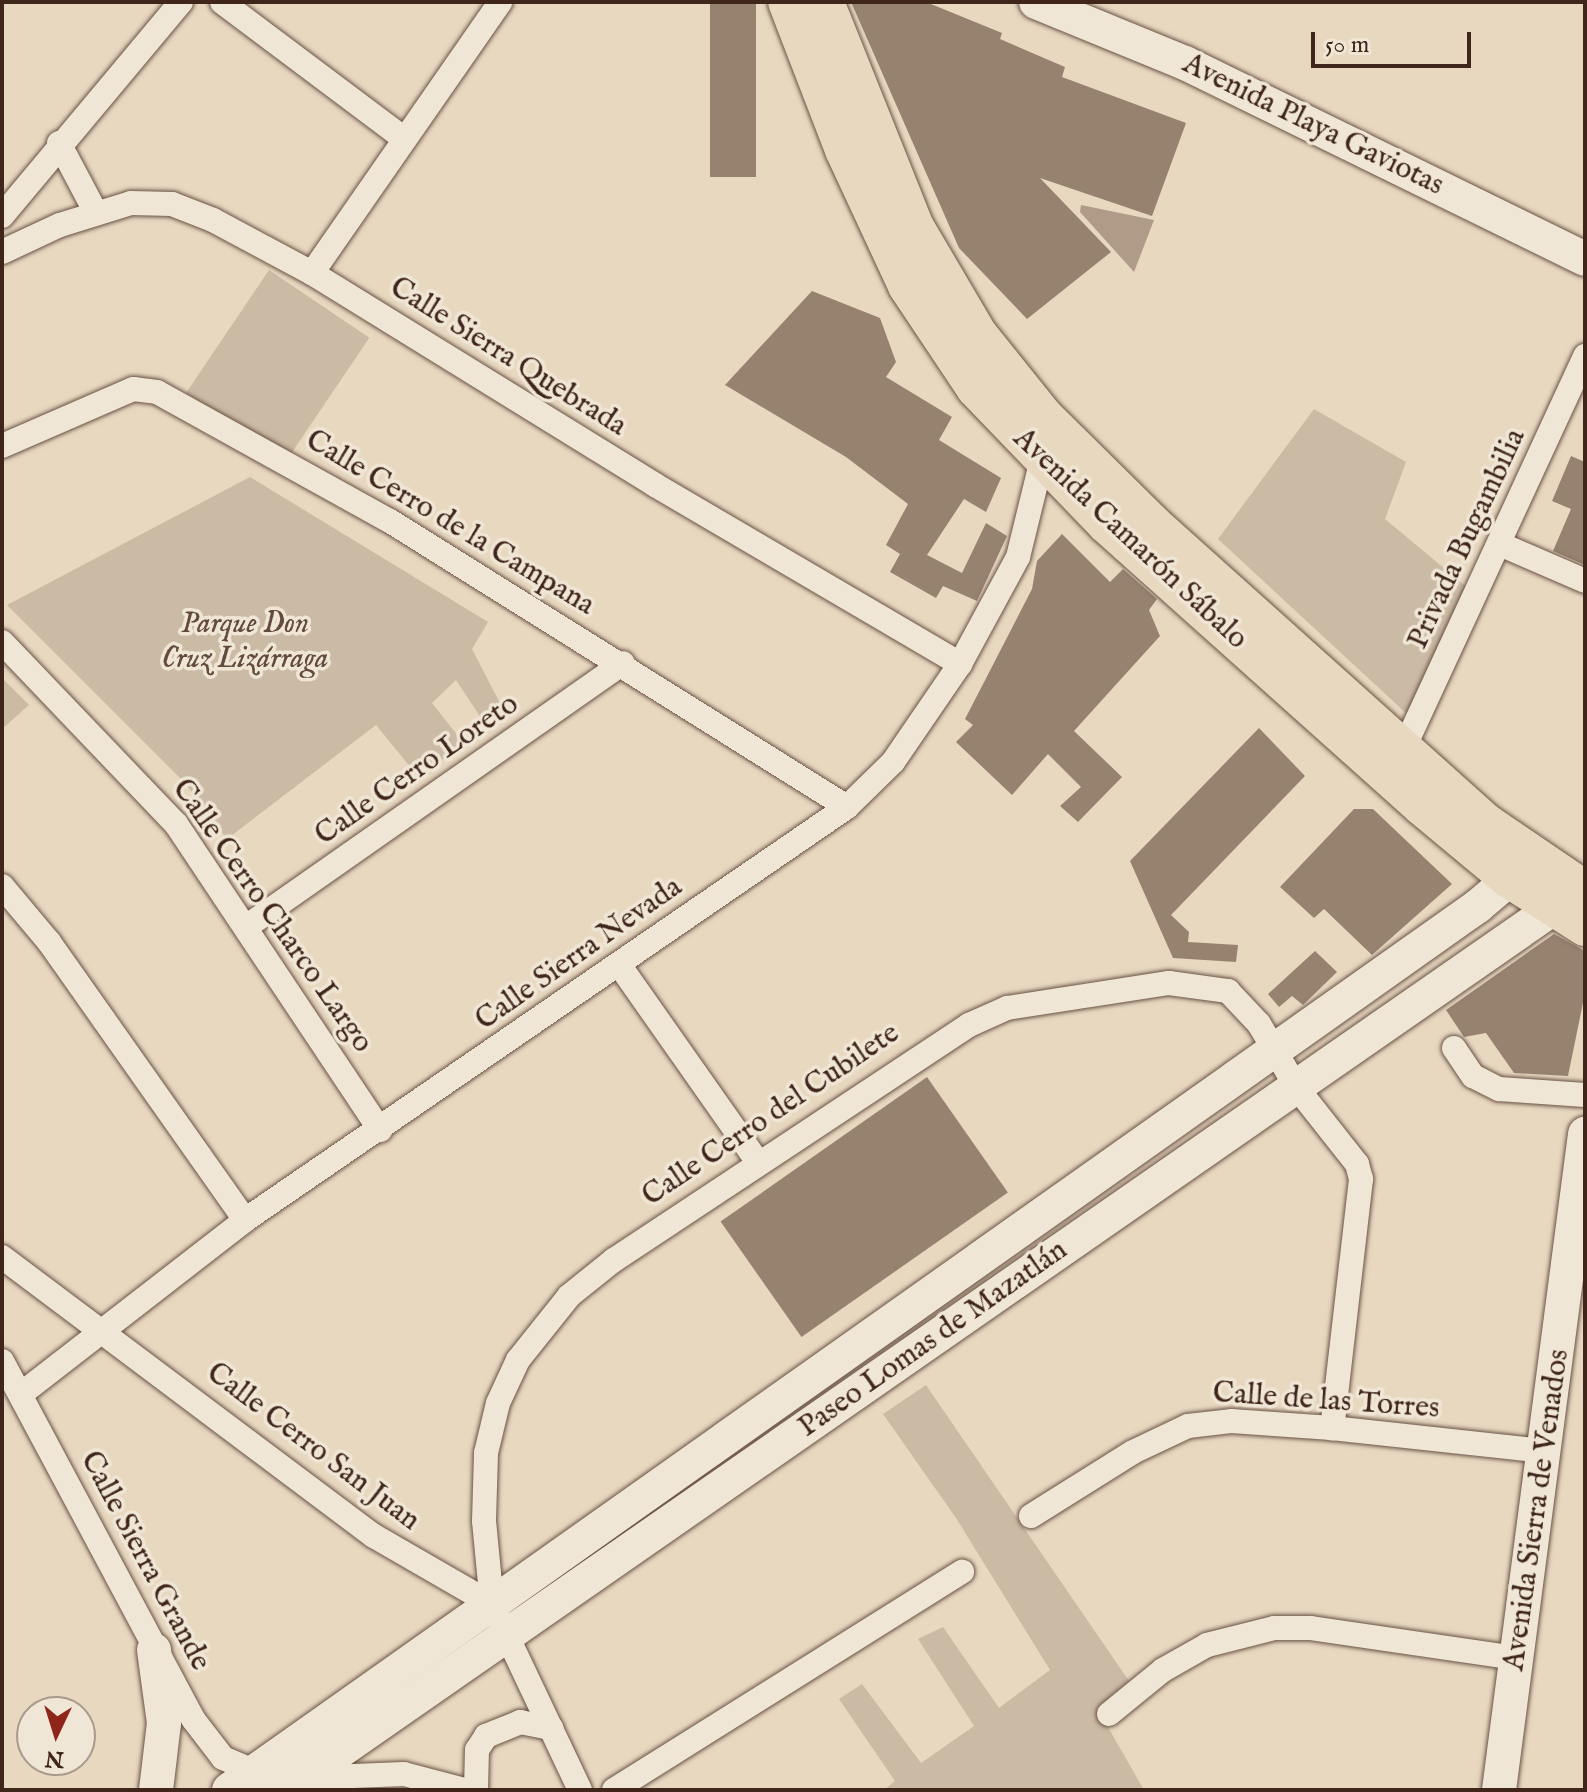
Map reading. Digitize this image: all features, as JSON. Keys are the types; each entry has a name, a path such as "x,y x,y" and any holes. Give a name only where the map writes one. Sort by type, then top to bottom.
{"main road":[{"name":"Avenida Camarón Sábalo","path":"787,2 844,150 907,286 975,388 1107,525 1522,868 1573,895 1585,927"},
{"name":"Avenida Camarón Sábalo","path":"825,2 915,227 978,334 1044,416 1099,473 1485,822 1522,868"}],"street":[{"path":"2,216 59,143 181,2"},
{"path":"222,2 403,138"},
{"path":"312,273 500,2"},
{"name":"Avenida Playa Gaviotas","path":"1036,2 1185,63 1585,259"},
{"path":"59,143 96,213"},
{"name":"Calle Sierra Quebrada","path":"2,252 96,213 131,203 172,204 312,273 655,485 960,664"},
{"name":"Privada Bugambilia","path":"1404,748 1502,545 1585,356"},
{"name":"Calle Cerro de la Campana","path":"2,446 133,389 157,392 390,521 623,663 847,807"},
{"name":"Calle Sierra Nevada","path":"21,1394 245,1220 620,966 847,807 893,762 960,664 1018,557 1042,459"},
{"path":"1502,545 1585,581"},
{"name":"Calle Cerro Charco Largo","path":"2,642 176,824 380,1130"},
{"name":"Calle Cerro Loreto","path":"246,927 623,663"},
{"name":"Paseo Lomas de Mazatlán","path":"240,1782 1277,1050 1522,868"},
{"path":"2,886 49,942 245,1220"},
{"name":"Paseo Lomas de Mazatlán","path":"293,1784 1573,895"},
{"path":"620,966 758,1162"},
{"name":"Calle Cerro del Cubilete","path":"492,1604 484,1521 486,1453 498,1403 518,1360 569,1296 758,1162 931,1046 1007,1008 1169,983 1207,985 1228,991 1277,1050 1297,1088 1357,1164 1361,1179 1332,1428"},
{"path":"1454,1048 1473,1076 1499,1089 1585,1095"},
{"name":"Avenida Sierra de Venados","path":"1499,1790 1585,1134"},
{"path":"2,1257 101,1330"},
{"name":"Calle Cerro San Juan","path":"101,1330 374,1536 492,1604"},
{"name":"Calle Sierra Grande","path":"2,1361 193,1719 240,1782"},
{"name":"Calle de las Torres","path":"1031,1516 1133,1452 1188,1426 1231,1421 1332,1428 1545,1451"},
{"path":"614,1790 962,1572"},
{"path":"492,1604 580,1790"},
{"path":"1109,1714 1163,1670 1207,1645 1274,1628 1517,1658"},
{"path":"154,1650 164,1723 156,1790"},
{"path":"476,1790 477,1750 486,1736 520,1722 551,1728"},
{"path":"240,1782 293,1784 404,1774 465,1790"}],"green space":[{"path":"269,270 369,338 287,460 186,393"},
{"path":"1314,409 1406,462 1385,519 1469,589 1407,714 1218,539"},
{"name":"Parque Don Cruz Lizárraga","path":"250,477 488,622 472,649 504,711 485,724 456,680 432,703 462,741 421,780 376,725 227,839 184,782 7,605"},
{"path":"2,678 29,705 2,729"},
{"path":"926,1385 1129,1681 1097,1708 1144,1790 884,1790 895,1781 839,1699 862,1684 921,1763 974,1726 918,1639 943,1627 999,1708 1050,1670 956,1518 883,1414"}],"shaded area":[{"path":"1081,205 1154,220 1134,272 1080,212"}],"building":[{"path":"710,2 756,2 756,177 710,177"},
{"path":"851,2 926,2 1002,33 1000,39 1065,67 1062,77 1186,123 1152,216 1040,178 1111,252 1027,319 959,248"},
{"path":"812,291 880,318 896,362 886,377 952,417 939,440 1001,478 986,512 964,499 927,555 962,573 986,523 1007,536 977,601 943,586 936,598 890,572 900,554 886,545 908,504 846,457 725,385"},
{"path":"1571,456 1585,462 1585,565 1553,551 1571,509 1552,501"},
{"path":"1062,534 1110,582 1123,569 1157,599 1149,610 1160,636 1074,731 1122,777 1078,822 1060,806 1081,787 1048,754 1012,795 956,742 973,725 965,719 1032,589 1037,561"},
{"path":"1259,728 1305,776 1171,915 1189,932 1188,942 1238,945 1236,962 1173,958 1130,861"},
{"path":"1354,809 1373,809 1452,884 1372,955 1324,909 1314,918 1280,887"},
{"path":"1554,934 1585,951 1585,993 1568,1076 1514,1073 1486,1033 1464,1037 1446,1010"},
{"path":"1315,951 1337,972 1303,1005 1292,996 1279,1007 1268,994"},
{"path":"927,1077 1008,1193 801,1337 721,1222"}]}
